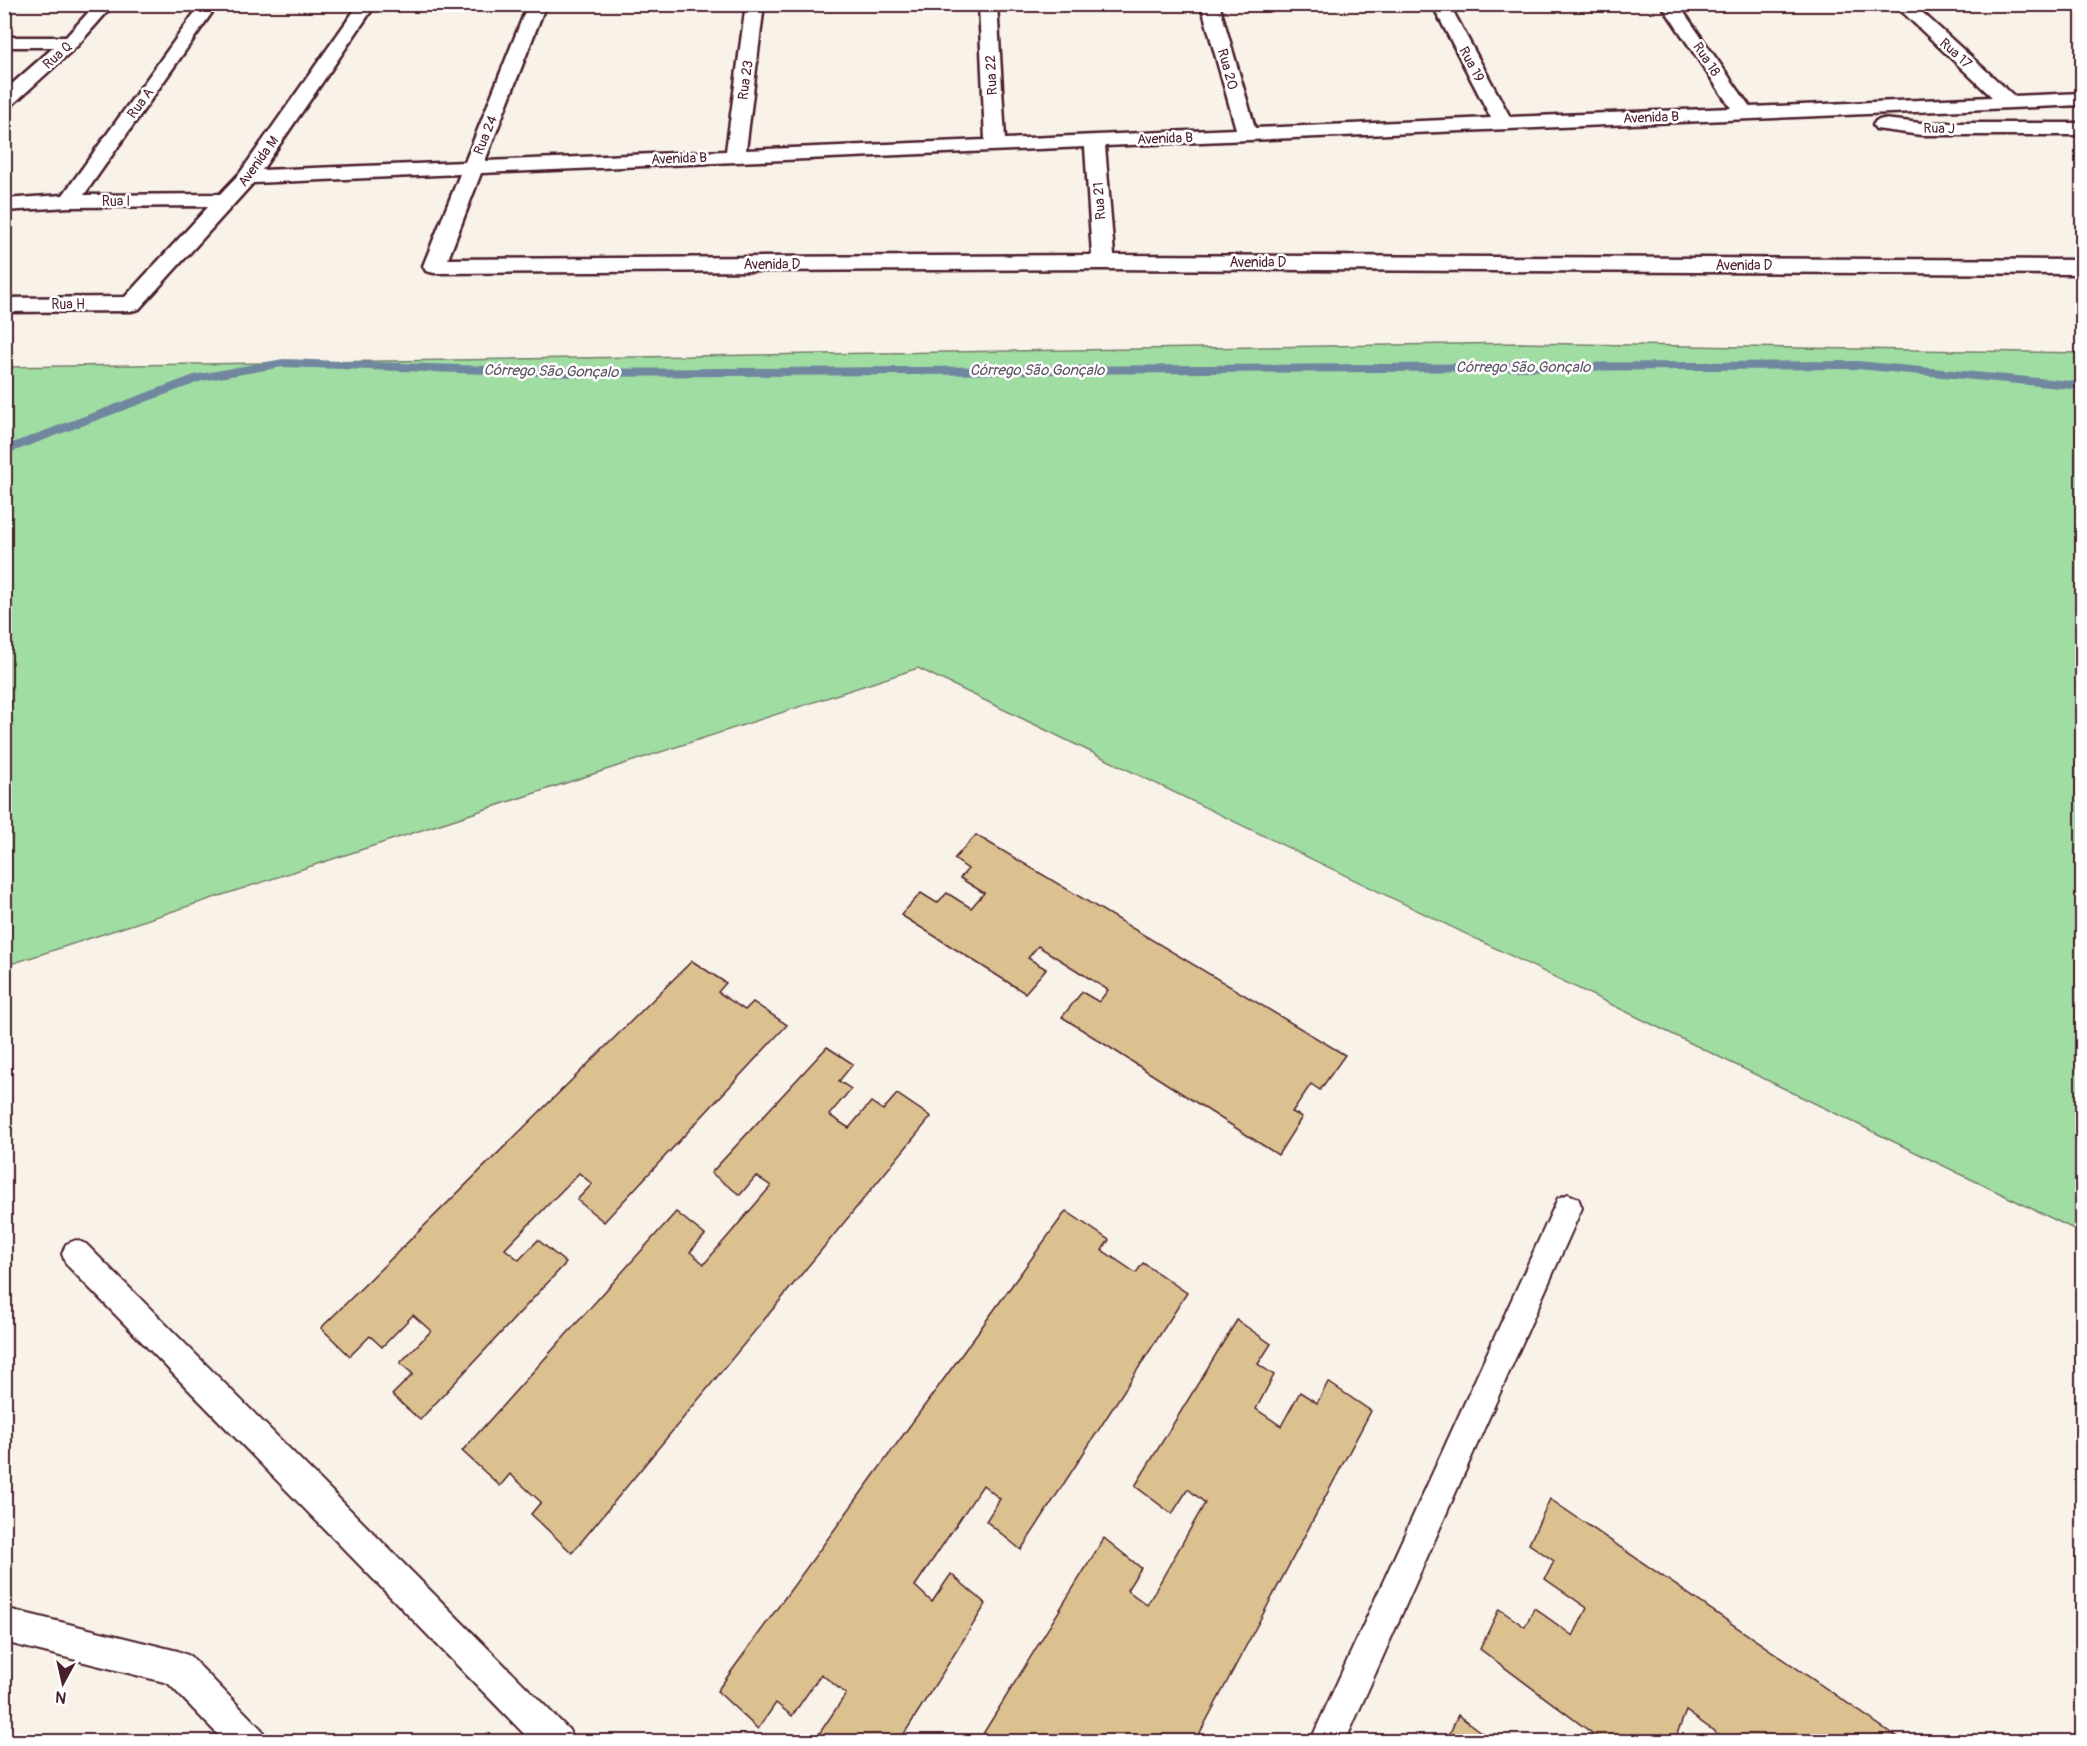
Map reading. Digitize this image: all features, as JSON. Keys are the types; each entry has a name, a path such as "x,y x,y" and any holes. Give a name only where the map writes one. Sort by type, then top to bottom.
{"street":[{"name":"Rua Q","path":"4,102 72,42 106,4"},
{"name":"Rua A","path":"69,201 210,4"},
{"name":"Avenida M","path":"131,304 248,177 368,4"},
{"name":"Rua 24","path":"434,266 537,4"},
{"name":"Rua 23","path":"735,156 755,4"},
{"name":"Rua 22","path":"988,4 995,145"},
{"name":"Rua 20","path":"1210,4 1247,134"},
{"name":"Rua 19","path":"1440,4 1503,123"},
{"name":"Rua 18","path":"1669,4 1744,113"},
{"name":"Rua 17","path":"1902,4 2009,102"},
{"path":"4,42 72,42"},
{"name":"Avenida B","path":"248,177 2082,99"},
{"name":"Rua J","path":"1797,111 1887,126 1921,129 2082,129"},
{"name":"Rua 21","path":"1095,141 1103,262"},
{"name":"Rua I","path":"4,205 69,201 228,200"},
{"name":"Avenida D","path":"434,266 1103,262 2082,267"},
{"name":"Rua H","path":"4,304 131,304"}],"lane":[{"path":"1327,1742 1568,1208"},
{"path":"76,1254 557,1742"},
{"path":"4,1625 178,1668 250,1742"}],"green space":[{"path":"1520,343 2082,353 2082,1233 918,668 5,966 5,367"}],"building":[{"path":"976,835 1345,1055 1320,1090 1311,1084 1292,1112 1302,1117 1278,1155 1062,1017 1082,992 1099,1002 1108,990 1038,946 1028,958 1046,969 1025,993 901,915 921,893 937,903 947,893 971,908 984,893 960,878 968,869 954,859"},
{"path":"692,961 726,983 718,992 745,1010 753,1002 787,1025 604,1222 577,1200 592,1184 579,1173 505,1249 519,1260 538,1240 566,1263 420,1420 392,1395 413,1374 400,1363 431,1331 413,1315 382,1347 370,1336 350,1356 321,1328"},
{"path":"827,1047 853,1064 839,1081 851,1089 829,1115 849,1128 871,1102 883,1110 897,1094 931,1117 572,1553 531,1514 541,1502 510,1474 500,1486 462,1451 676,1212 705,1235 690,1252 704,1264 771,1186 756,1176 740,1195 711,1173"},
{"path":"1066,1211 1109,1240 1102,1250 1136,1273 1143,1263 1187,1293 1021,1550 986,1521 1000,1499 983,1485 915,1586 932,1602 951,1574 986,1604 899,1742 821,1742 817,1737 846,1694 821,1674 792,1716 776,1703 758,1729 717,1691"},
{"path":"1237,1320 1271,1344 1258,1364 1274,1375 1256,1409 1281,1426 1300,1392 1317,1403 1328,1382 1371,1411 1195,1742 978,1742 1104,1538 1141,1568 1127,1590 1147,1605 1205,1503 1188,1489 1172,1514 1135,1486"},
{"path":"1550,1499 1904,1742 1729,1742 1686,1711 1677,1734 1687,1742 1604,1742 1480,1649 1499,1609 1525,1627 1534,1608 1573,1636 1587,1608 1545,1579 1554,1561 1529,1544"},
{"path":"1458,1715 1494,1742 1446,1742"}],"waterway":[{"name":"Córrego São Gonçalo","path":"4,451 199,378 283,363 576,373 1857,365 2082,386"}]}
